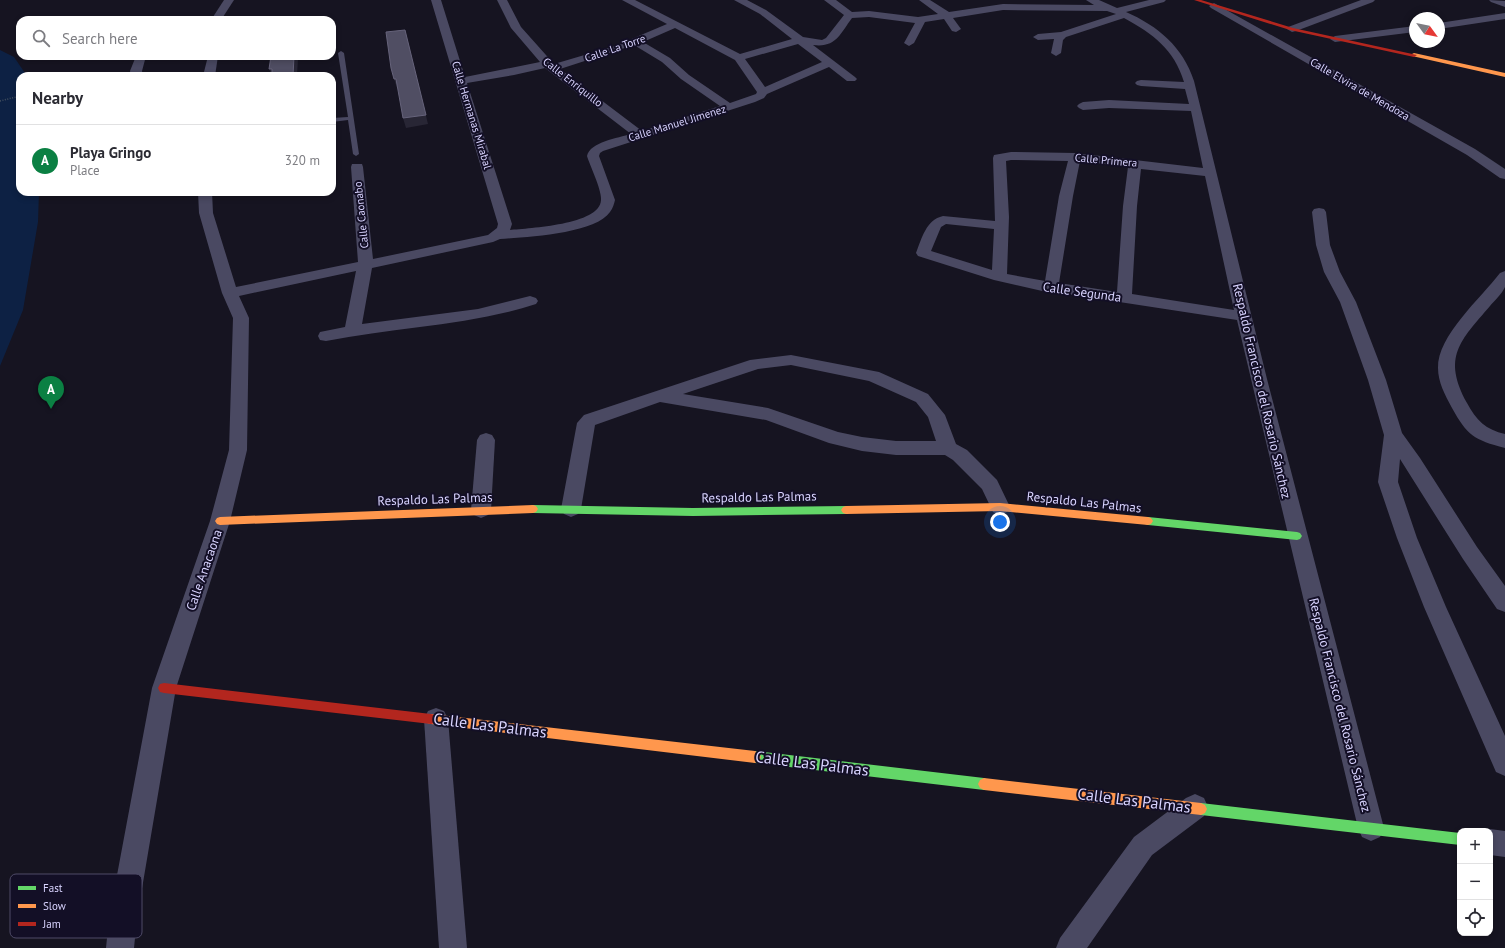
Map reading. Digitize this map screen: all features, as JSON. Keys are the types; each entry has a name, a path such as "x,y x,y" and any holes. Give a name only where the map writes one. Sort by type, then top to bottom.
{"street":[{"path":"218,16 228,0"},
{"name":"Calle Hermanas Mirabal","path":"436,0 505,224 501,232"},
{"name":"Calle Enriquillo","path":"502,0 516,28 550,66 640,135"},
{"path":"627,0 676,24 739,58 763,92"},
{"path":"739,0 763,12 851,79"},
{"path":"829,0 846,11 849,15"},
{"path":"924,0 946,15 956,30"},
{"name":"Respaldo Francisco del Rosario Sánchez","path":"1091,0 1116,11 1156,34 1178,55 1187,72 1243,316 1370,828"},
{"path":"1038,37 1062,35 1116,11 1161,0"},
{"path":"1196,0 1292,29 1505,75"},
{"path":"1292,29 1370,0"},
{"path":"1494,0 1505,4"},
{"path":"739,58 799,40 823,43 830,40 849,15 868,14 921,20 1010,6 1116,11"},
{"name":"Calle Elvira de Mendoza","path":"1214,6 1471,152 1505,174"},
{"path":"1445,25 1505,16"},
{"path":"909,43 921,20"},
{"name":"Calle La Torre","path":"461,81 550,66 594,56 636,42 676,24"},
{"path":"1336,39 1409,31"},
{"path":"1056,53 1058,40 1062,35"},
{"path":"636,42 666,60 685,77 729,107"},
{"path":"136,72 140,60"},
{"path":"210,72 211,60"},
{"name":"Calle Manuel Jimenez","path":"501,232 570,227 595,218 606,208 608,200 593,156 594,151 599,148 751,100 760,96 763,92 829,63"},
{"path":"1141,83 1190,86"},
{"path":"1083,106 1109,104 1196,108"},
{"name":"Calle Primera","path":"1002,226 998,159 1000,157 1075,157 1211,173"},
{"path":"1050,288 1066,196 1075,157"},
{"name":"Calle Caonabo","path":"356,160 366,263"},
{"path":"1124,298 1130,206 1135,163"},
{"name":"Calle Anacaona","path":"131,874 164,688 220,520 238,450 241,318 230,292 206,213 205,196"},
{"path":"1319,212 1323,246 1332,272 1348,302 1377,380 1393,435 1421,475 1470,553 1505,603"},
{"name":"Calle Segunda","path":"1002,226 943,220 935,225 924,254 999,277 1050,288 1243,316"},
{"path":"999,277 1002,226"},
{"path":"230,292 492,238 501,232"},
{"path":"353,330 362,274 366,263"},
{"path":"1505,276 1486,301 1452,340 1445,364 1452,394 1476,430 1498,440 1505,441"},
{"path":"326,336 353,330 467,316 512,307 530,301"},
{"path":"572,509 586,422 590,419 756,364 785,360 803,362 873,376 897,386 922,398 936,415 948,448"},
{"path":"660,396 768,414 835,438 862,444 896,448 948,448 960,455 990,485 1000,507"},
{"path":"1393,435 1388,482 1402,524 1434,607 1505,764"},
{"path":"481,510 486,440"},
{"name":"Respaldo Las Palmas","path":"220,520 481,510 572,509 693,512 1000,507 1297,536"},
{"name":"Calle Las Palmas","path":"164,688 1457,839"},
{"path":"436,719 453,948"},
{"path":"1070,948 1143,846 1195,807"},
{"path":"1493,842 1505,844"},
{"name":"Calle Anacaona","path":"120,948 121,938"}],"lane":[{"path":"341,53 356,160"},
{"path":"336,120 350,118"}],"path":[{"path":"0,101 16,97"}],"water":[{"path":"0,50 14,57 24,72 16,72 16,196 39,196 38,222 23,310 0,366"}],"building":[{"path":"405,30 426,115 403,118 396,79 394,79 391,68 386,32"},
{"path":"270,60 294,60 293,72 272,72 272,69 269,69"}],"traffic: fast":[{"path":"533,509 693,512 846,510"},
{"path":"1148,521 1297,536"},
{"path":"755,757 984,784"},
{"path":"1201,809 1457,839"}],"traffic: slow":[{"path":"1414,55 1505,75"},
{"path":"846,510 1000,507 1148,521"},
{"path":"220,521 533,509"},
{"path":"431,719 755,757"},
{"path":"984,784 1201,809"}],"traffic: jam":[{"path":"1196,0 1292,29 1414,55"},
{"path":"164,688 431,719"}],"place":[{"name":"Playa Gringo","path":"51,409"}]}
